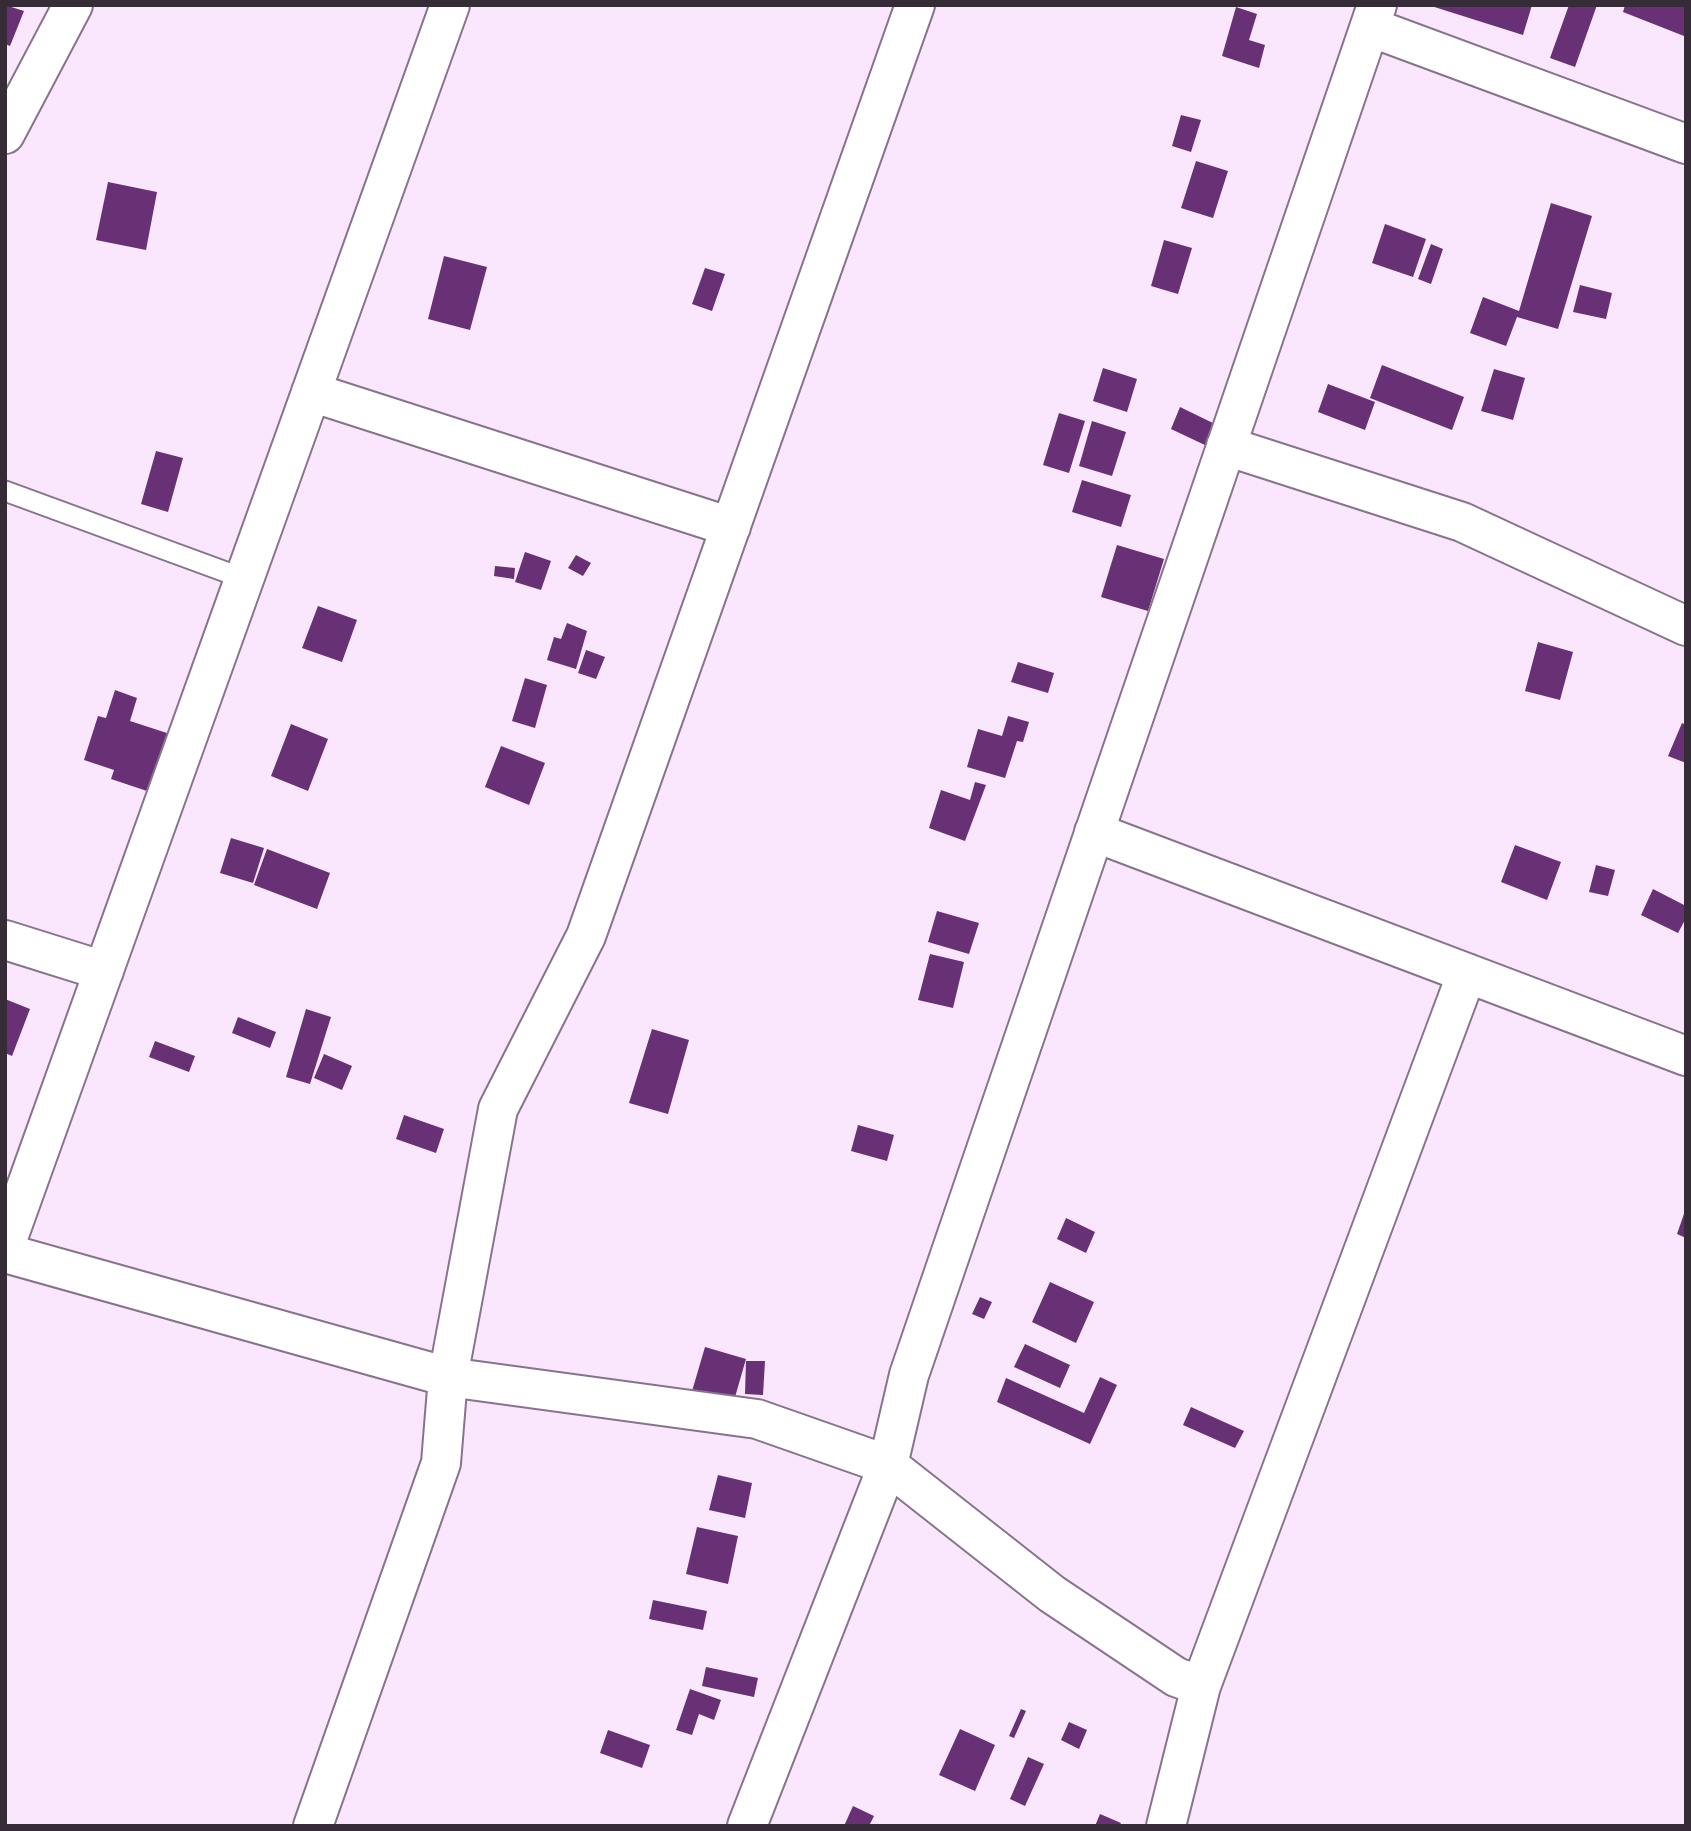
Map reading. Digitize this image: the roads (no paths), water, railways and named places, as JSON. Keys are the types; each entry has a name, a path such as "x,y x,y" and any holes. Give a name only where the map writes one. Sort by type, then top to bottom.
{"street":[{"path":"5,134 74,5"},
{"path":"5,1246 450,5"},
{"path":"313,1826 441,1463 448,1377 498,1109 586,936 915,5"},
{"path":"747,1826 888,1465 909,1375 1373,16 1686,144"},
{"path":"311,393 731,527"},
{"path":"1226,446 1462,522 1686,626"},
{"path":"1094,832 1686,1056"},
{"path":"5,940 104,971"},
{"path":"1166,1826 1201,1686 1467,973"},
{"path":"5,1252 448,1377 757,1419 888,1465 1052,1594 1176,1676 1201,1686"}],"lane":[{"path":"5,491 244,579"}]}
